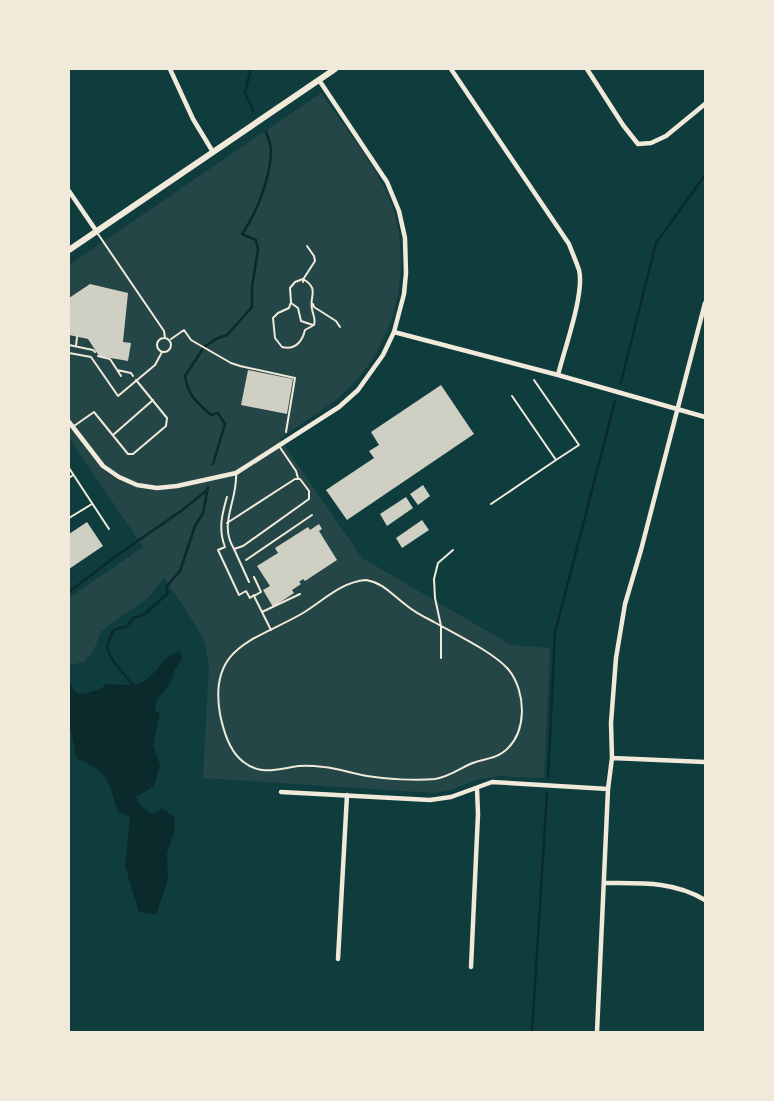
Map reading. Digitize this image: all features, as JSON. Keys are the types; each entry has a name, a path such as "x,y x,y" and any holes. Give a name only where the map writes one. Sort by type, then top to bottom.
{"main road":[{"path":"69,250 335,69"}],"street":[{"path":"170,69 193,119 213,152"},
{"path":"451,69 569,244 579,270 580,285 578,299 558,375"},
{"path":"587,69 623,125 638,144 651,143 666,136 705,104"},
{"path":"69,422 103,466 118,477 137,485 157,488 176,486 236,473 339,407 358,390 382,355 394,332 404,294 406,273 404,238 399,212 386,182 319,80"},
{"path":"69,191 96,232"},
{"path":"596,1032 605,883 608,788 612,758 611,723 616,658 625,604 641,550 705,303"},
{"path":"394,332 705,416"},
{"path":"612,758 705,762"},
{"path":"281,792 430,800 452,797 492,782 608,788"},
{"path":"471,967 478,814 477,789"},
{"path":"338,959 347,795"},
{"path":"605,883 662,884 694,893 705,900"}],"lane":[{"path":"96,232 164,331 165,338"},
{"path":"165,338 172,345 170,350 162,352 158,349 157,343 165,338"},
{"path":"69,353 91,357 118,396 155,365 162,352"},
{"path":"73,427 94,412 128,454 132,454 166,426 167,418 136,380"},
{"path":"491,504 579,445 534,380"},
{"path":"512,396 556,460"},
{"path":"112,435 153,400"},
{"path":"234,549 242,546 309,500 309,491 298,478 292,463 279,446"},
{"path":"69,468 110,529"},
{"path":"236,473 237,482 226,530 249,582"},
{"path":"69,478 73,475"},
{"path":"227,523 298,478"},
{"path":"69,518 92,503"}],"path":[{"path":"307,246 315,261 303,280 295,282 290,288 291,303 289,308 278,313 273,318 273,331 278,344 288,348 294,347 302,340 305,330 314,325"},
{"path":"303,280 310,284 313,289 311,307 314,325"},
{"path":"312,302 314,307 336,321 340,327"},
{"path":"291,303 298,308 301,321 314,325"},
{"path":"314,316 316,313 321,312"},
{"path":"169,340 184,330 191,340 240,366 295,378 286,434"},
{"path":"76,346 77,337"},
{"path":"117,370 131,372 136,380"},
{"path":"246,560 312,515"},
{"path":"441,658 441,626 434,598 434,579 438,564 442,558 453,550"},
{"path":"253,576 261,592 254,596 271,630"},
{"path":"366,580 374,582 386,588 408,607 490,654 507,668 515,679 520,692 522,711 515,738 511,745 501,754 469,765 447,776 426,780 366,776 317,766 301,766 268,772 256,769 245,764 237,756 226,736 220,711 219,696 222,674 231,656 242,645 271,630 308,609 344,584 366,580"},
{"path":"262,612 300,594"}],"shaded area":[{"path":"321,93 371,164 393,208 401,256 400,280 396,304 389,326 379,348 366,369 342,395 280,439 362,558 511,645 550,648 544,778 499,776 476,780 451,790 434,793 203,778 209,665 205,643 193,621 164,578 148,598 101,632 93,652 84,662 69,665 69,598 143,547 69,438 69,265"},
{"path":"180,652 182,658 175,669 172,680 156,702 155,711 160,713 153,746 160,765 154,786 136,797 141,806 152,814 162,808 174,817 175,829 167,854 168,879 156,915 139,912 125,866 130,817 118,812 106,778 95,768 76,758 69,728 69,680 73,689 78,694 97,690 106,684 139,684 148,679 169,656"}],"building":[{"path":"90,284 128,293 123,342 131,343 128,361 99,356 88,339 69,335 69,298"},
{"path":"248,370 293,379 287,414 241,405"},
{"path":"441,385 474,434 347,520 326,490 374,458 369,451 379,445 371,432"},
{"path":"423,485 430,496 418,505 410,494"},
{"path":"406,497 413,508 387,526 380,514"},
{"path":"422,520 429,530 402,548 396,538"},
{"path":"87,522 103,546 69,569 69,534"},
{"path":"319,524 322,529 319,531 337,560 305,581 303,579 299,582 301,584 292,590 294,593 273,607 263,590 270,586 257,566 278,553 275,548 308,527 310,530"}],"waterway":[{"path":"251,69 245,92 253,111"},
{"path":"213,464 225,424 218,413 211,415 194,398 188,389 185,376 204,347 216,339 227,335 252,307 252,287 258,249 256,240 242,234 258,205 269,171 271,148 266,132"},
{"path":"621,382 656,243 705,175"},
{"path":"548,777 555,633 615,401"},
{"path":"132,684 113,661 107,648 112,633 117,629 126,627 134,618 145,614 168,593 166,587 180,571 195,526 203,513 208,487"},
{"path":"69,592 206,491"},
{"path":"532,1032 547,793"}]}
